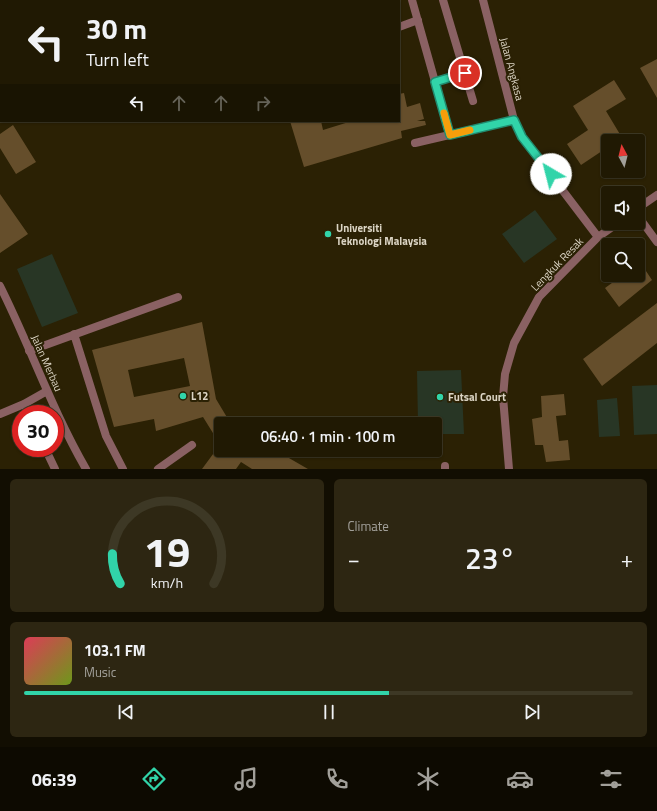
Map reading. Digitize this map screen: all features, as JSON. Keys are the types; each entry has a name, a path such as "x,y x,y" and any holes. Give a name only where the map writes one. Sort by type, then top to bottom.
{"street":[{"path":"412,0 450,135"},
{"path":"443,0 473,101"},
{"name":"Jalan Angkasa","path":"483,0 514,120 522,137 598,237"},
{"path":"400,26 418,20"},
{"path":"435,82 465,73"},
{"path":"415,143 514,120"},
{"path":"645,203 657,195"},
{"path":"645,226 657,242"},
{"name":"Lengkuk Resak","path":"509,469 503,397 505,374 514,343 539,297 598,237 608,230"},
{"name":"Jalan Merbau","path":"0,286 14,313 47,391 86,469"},
{"path":"29,351 178,297"},
{"path":"74,334 106,436 124,469"},
{"path":"0,414 24,404 47,391"},
{"path":"158,469 192,445"},
{"path":"50,457 56,469"}],"green space":[{"path":"535,210 557,239 524,263 502,234"},
{"path":"52,254 78,313 42,327 17,269"},
{"name":"Futsal Court","path":"461,370 464,434 442,434 442,417 418,417 417,371"},
{"path":"657,385 657,434 634,435 632,386"},
{"path":"617,398 620,436 599,437 597,400"}],"building":[{"path":"657,59 657,98 640,68"},
{"path":"614,80 626,99 606,111 620,134 601,134 601,152 581,165 567,144 588,130 573,106"},
{"path":"404,93 407,107 420,103 424,119 417,121 425,121 426,125 401,131 402,138 304,167 290,122 321,122 323,130 349,122 400,122 400,94"},
{"path":"13,125 36,162 16,174 0,148 0,134"},
{"path":"0,194 28,234 0,253"},
{"path":"645,270 652,280 619,307 605,288 613,282 645,282"},
{"path":"657,303 657,343 602,386 583,359"},
{"name":"L12","path":"202,322 216,399 227,417 214,417 214,435 203,417 156,431 154,419 114,427 92,350","holes":["184,358 190,386 134,397 128,370"]},
{"path":"564,394 566,415 556,416 559,441 568,440 570,460 546,462 543,445 535,445 532,419 542,417 541,396"},
{"path":"214,453 214,457 287,457 308,469 252,469 241,462 236,469 202,469"}],"slow traffic":[{"path":"444,113 450,135 470,130"}],"place":[{"name":"Universiti Teknologi Malaysia","path":"328,234"},
{"name":"L12","path":"183,396"},
{"name":"Futsal Court","path":"440,397"}],"route":[{"path":"465,73 435,82 450,135 514,120 522,137 551,174"}]}
